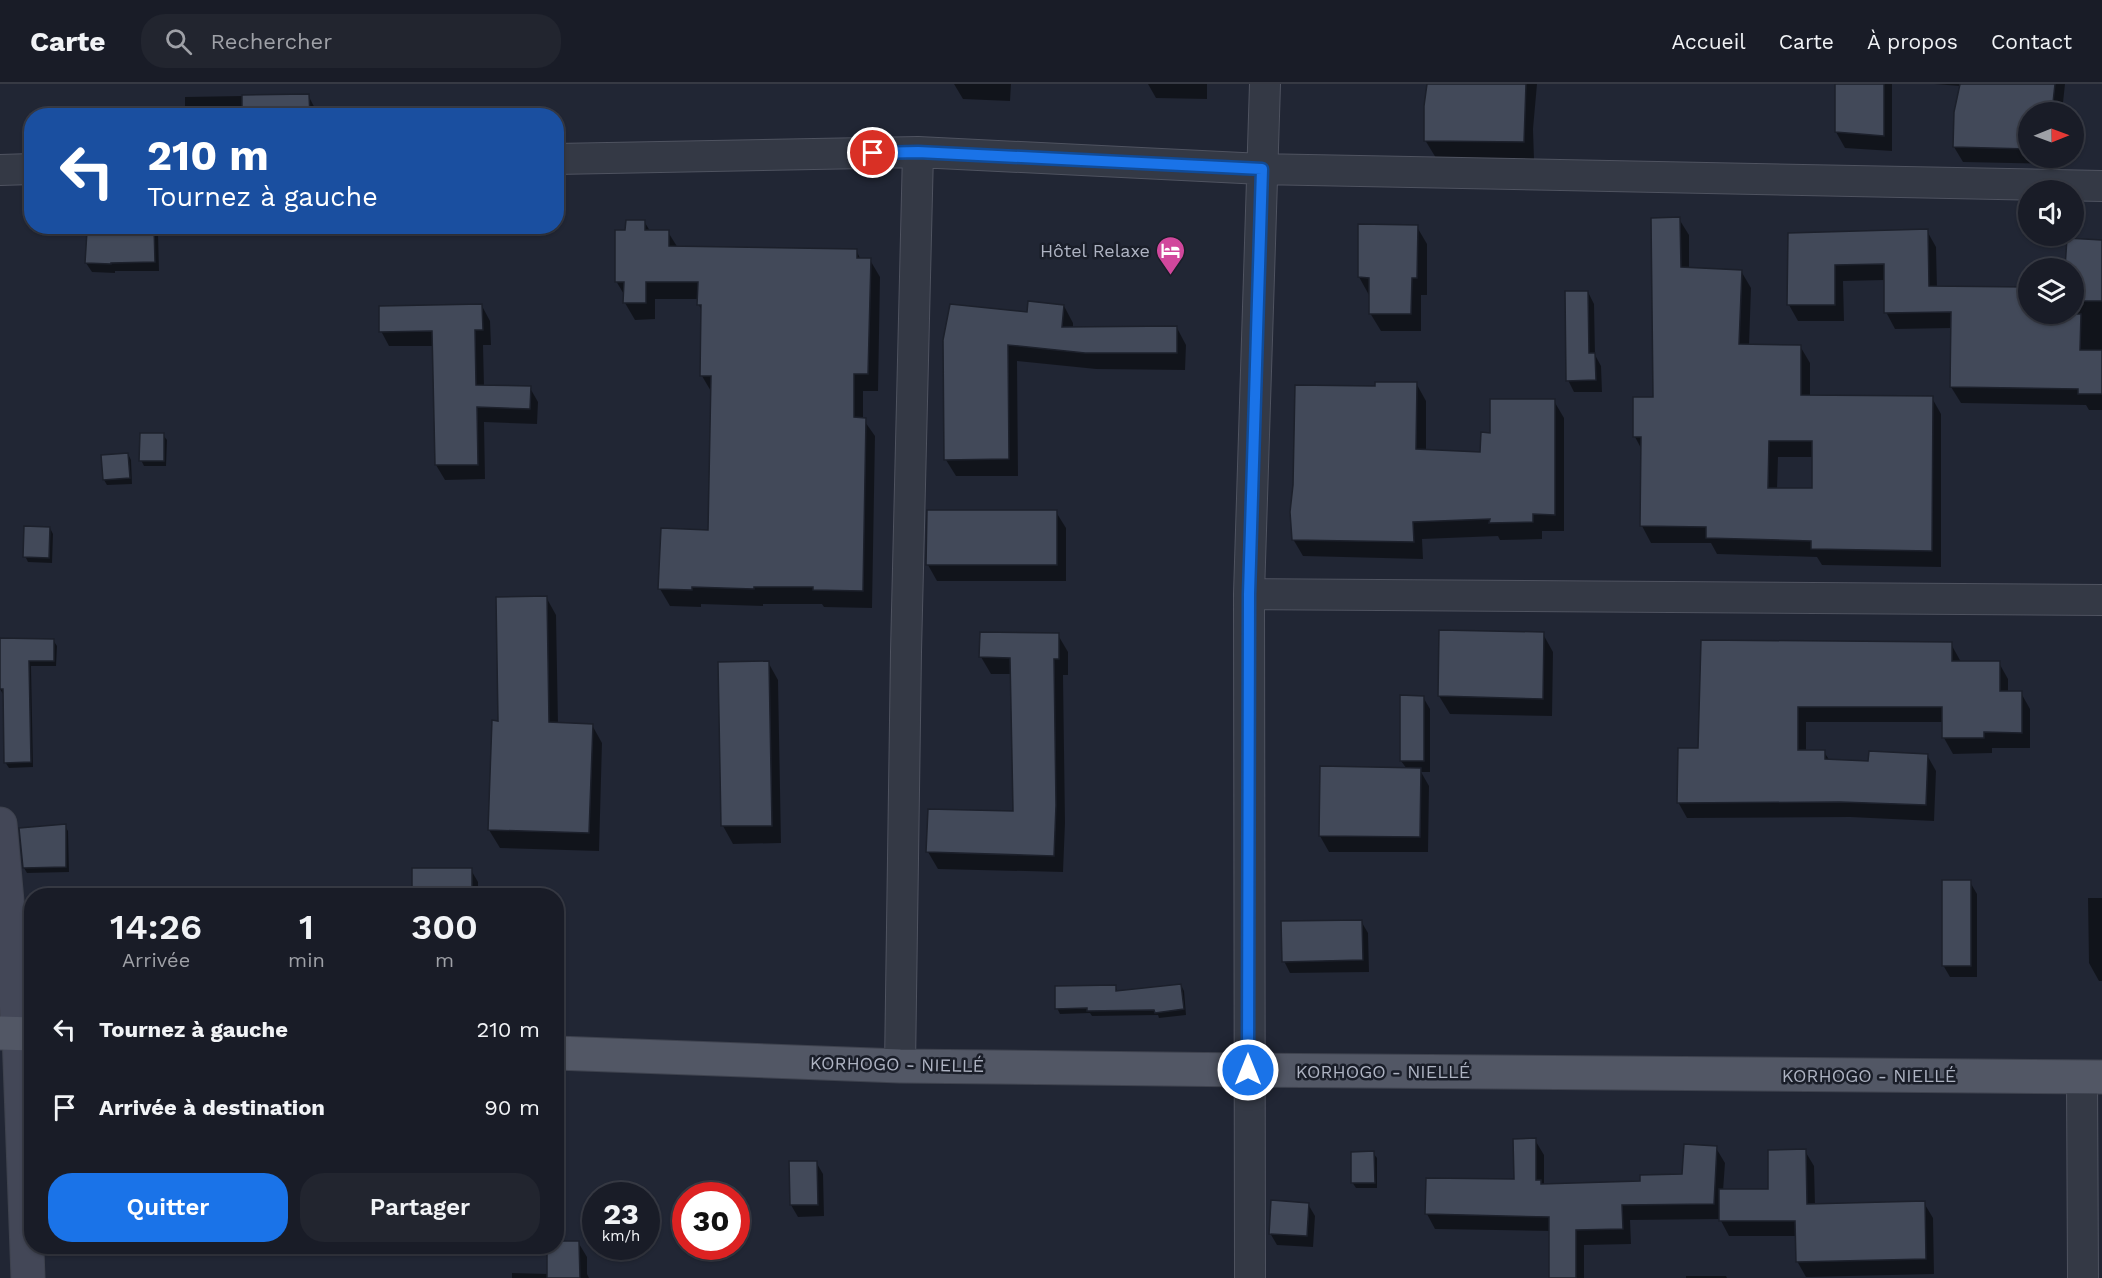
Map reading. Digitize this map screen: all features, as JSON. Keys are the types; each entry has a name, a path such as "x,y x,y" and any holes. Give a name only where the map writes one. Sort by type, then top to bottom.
{"main road":[{"name":"KORHOGO - NIELLÉ","path":"564,1053 900,1066 2092,1077"}],"street":[{"path":"1250,1278 1249,594 1264,84"},
{"path":"900,1066 906,652 918,152"},
{"path":"564,159 918,152 1262,169 2102,186"},
{"path":"0,170 24,170"},
{"path":"1249,594 2102,600"},
{"path":"0,824 17,1033 24,1189"},
{"path":"2083,1278 2092,1077"},
{"path":"27,1254 28,1278"}],"building":[{"path":"1427,84 1526,84 1524,142 1424,141 1424,106"},
{"path":"1835,84 1884,84 1884,136 1835,132"},
{"path":"1960,84 2055,84 2053,102 2018,102 2018,149 1953,147 1954,112"},
{"path":"309,94 310,108 242,108 242,95"},
{"path":"1680,217 1681,267 1742,270 1739,344 1801,345 1801,395 1933,396 1932,551 1811,549 1811,541 1706,538 1706,527 1640,526 1641,437 1633,437 1633,397 1653,397 1651,218","holes":["1769,441 1812,441 1812,488 1768,488"]},
{"path":"626,220 645,220 645,230 669,230 669,246 857,249 857,258 871,258 868,374 854,374 854,417 866,418 863,591 813,590 813,587 658,589 661,528 708,530 711,376 700,376 701,305 697,305 698,282 646,282 646,303 623,303 624,282 615,282 615,230 625,230"},
{"path":"1358,224 1418,225 1417,278 1412,278 1411,314 1369,314 1369,278 1358,277"},
{"path":"1928,229 1929,286 2018,287 2018,324 2081,324 2080,350 2102,350 2102,394 2078,394 2078,389 1950,387 1951,312 1884,313 1884,264 1835,265 1835,305 1787,305 1788,233"},
{"path":"87,234 154,234 155,262 85,263"},
{"path":"2084,239 2102,240 2102,301 2084,301 2084,258 2066,258 2066,246 2084,246"},
{"path":"1565,291 1588,291 1589,353 1595,353 1596,380 1566,381"},
{"path":"1028,301 1064,305 1062,327 1177,326 1177,353 1085,353 1008,345 1009,459 944,460 943,340 950,304 1027,312"},
{"path":"482,304 483,330 475,330 476,385 531,386 530,409 477,407 478,465 435,465 432,331 379,332 379,306"},
{"path":"1375,382 1417,382 1416,449 1480,452 1481,432 1490,433 1490,399 1555,399 1555,515 1533,514 1533,522 1489,523 1490,519 1413,522 1414,542 1292,540 1290,512 1293,485 1295,385 1375,386"},
{"path":"140,433 164,433 164,461 139,461"},
{"path":"128,453 130,478 103,480 101,455"},
{"path":"927,510 1057,510 1057,565 926,565"},
{"path":"24,526 50,527 49,558 23,557"},
{"path":"547,596 549,722 593,724 589,833 488,830 492,720 498,721 496,597"},
{"path":"1439,630 1544,632 1543,699 1438,696"},
{"path":"980,632 1059,633 1059,659 1054,659 1056,805 1054,856 926,852 928,809 1013,811 1010,658 979,657"},
{"path":"0,638 54,639 54,661 29,661 31,762 4,763"},
{"path":"1701,640 1952,642 1952,661 2000,661 2000,691 2022,691 2022,733 1984,732 1984,738 1942,738 1942,707 1798,707 1798,750 1825,750 1825,759 1868,761 1869,751 1928,754 1926,805 1840,802 1677,803 1678,748 1698,748"},
{"path":"769,661 772,826 721,826 718,662"},
{"path":"1400,695 1424,696 1424,761 1400,761"},
{"path":"1320,766 1421,768 1420,837 1319,836"},
{"path":"66,824 66,867 23,868 19,828"},
{"path":"412,868 472,868 472,888 412,888"},
{"path":"1942,880 1971,880 1971,966 1942,966"},
{"path":"1362,920 1363,960 1282,962 1281,921"},
{"path":"1181,984 1184,1009 1155,1013 1154,1010 1055,1009 1055,986 1116,985 1116,991"},
{"path":"1536,1138 1536,1180 1541,1180 1541,1184 1640,1181 1640,1175 1682,1174 1684,1144 1717,1146 1714,1204 1622,1205 1623,1229 1576,1230 1576,1278 1549,1278 1549,1217 1425,1214 1426,1178 1514,1179 1513,1139"},
{"path":"1806,1149 1807,1204 1925,1201 1926,1259 1796,1262 1795,1221 1719,1221 1719,1189 1768,1189 1768,1150"},
{"path":"1374,1151 1375,1183 1351,1183 1351,1152"},
{"path":"789,1161 817,1161 818,1205 790,1205"},
{"path":"1271,1200 1309,1203 1307,1236 1269,1234"},
{"path":"564,1241 579,1241 580,1278 547,1278 547,1254 564,1254"}],"place":[{"name":"Hôtel Relaxe","path":"1171,276"}],"route":[{"path":"873,153 918,152 1262,169 1249,594 1248,1070"}]}
